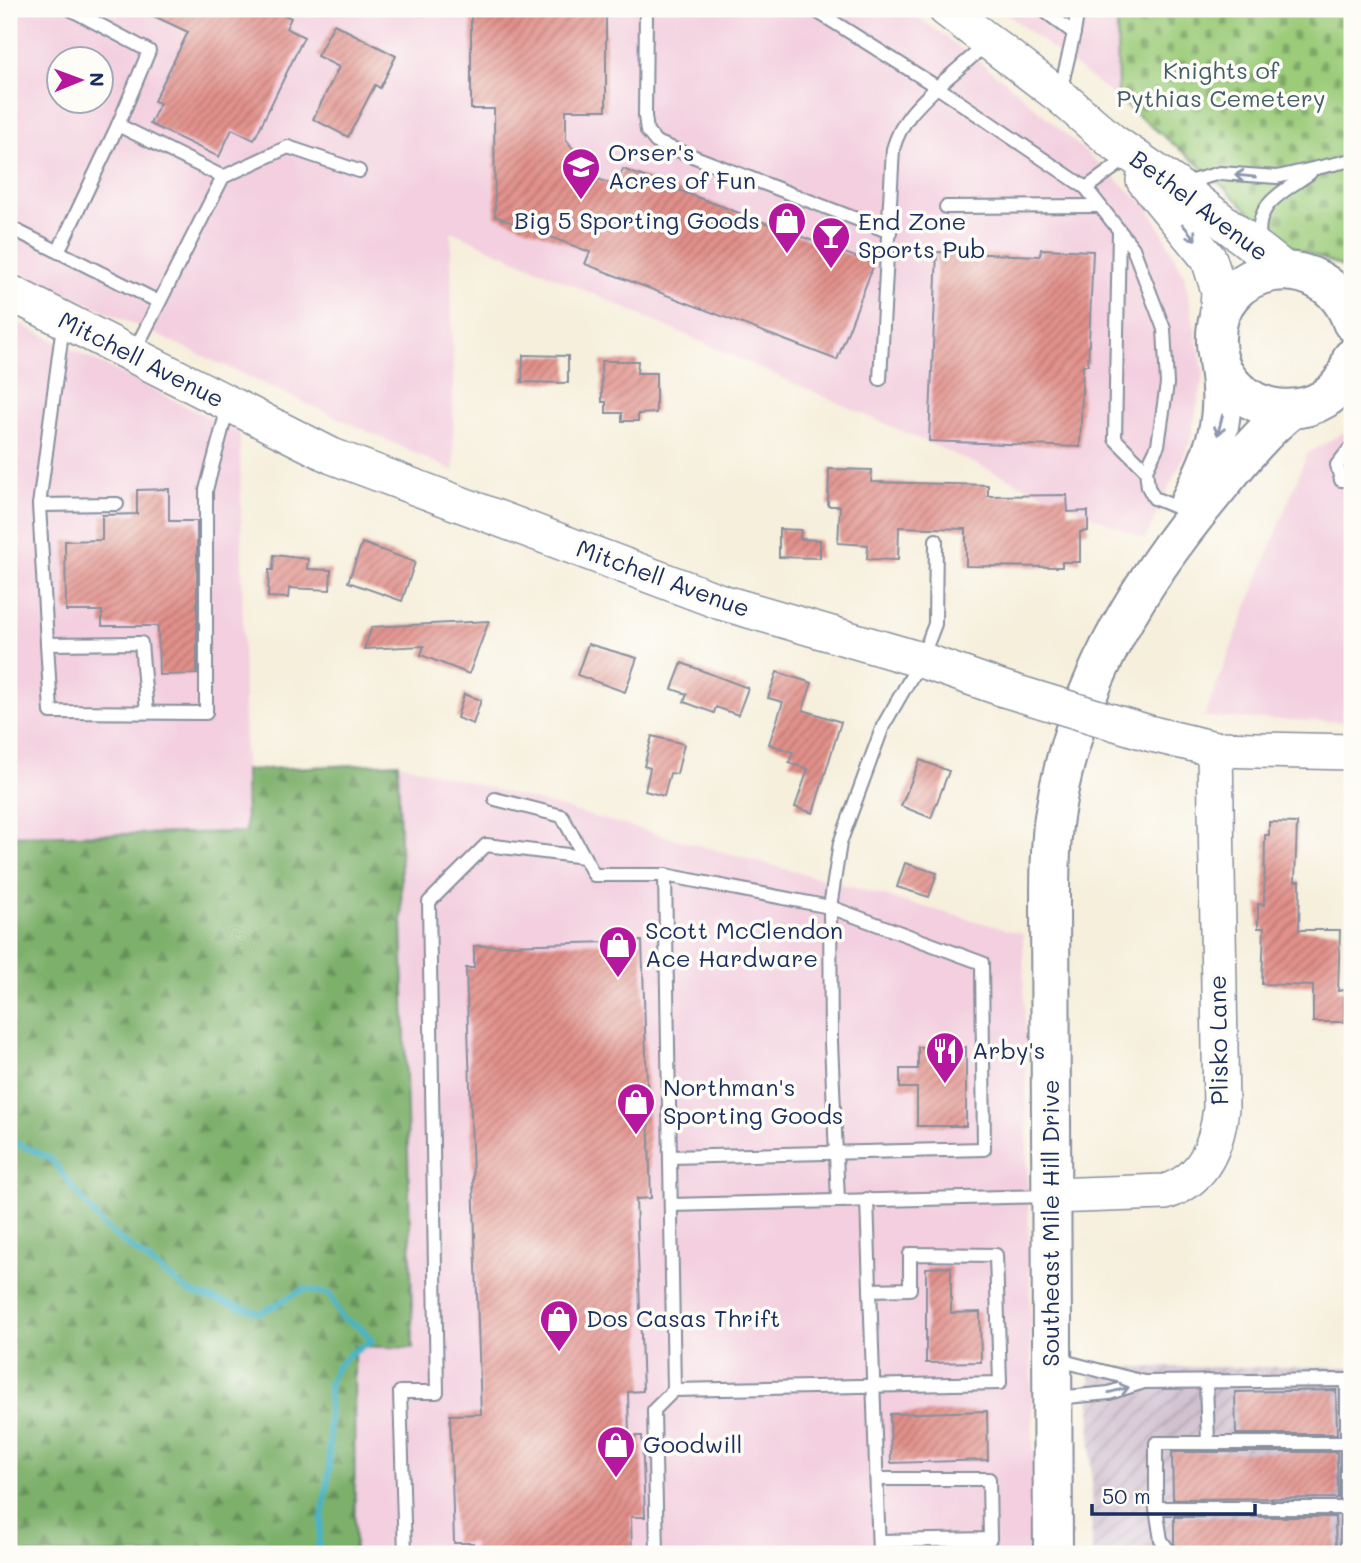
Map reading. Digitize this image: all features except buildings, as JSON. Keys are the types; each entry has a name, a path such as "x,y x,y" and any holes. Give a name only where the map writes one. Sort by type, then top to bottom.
{"main road":[{"path":"1348,305 1314,276 1273,262 1266,273 1241,286 1223,308 1217,342 1233,386 1258,405 1290,410 1320,401 1349,371"},
{"name":"Southeast Mile Hill Drive","path":"1053,1554 1050,1196 1053,820 1061,778 1089,691 1112,641 1179,526 1212,455 1223,416 1224,396 1217,342"},
{"name":"Southeast Mile Hill Drive","path":"1179,526 1265,432 1290,410"}],"street":[{"name":"Bethel Avenue","path":"946,9 1059,96 1120,150 1176,186 1273,262"},
{"name":"Bethel Avenue","path":"1120,150 1209,259 1219,291 1217,342"},
{"name":"Mitchell Avenue","path":"9,292 134,353 331,456 720,602 920,660 1004,689 1152,734 1215,749 1352,752"},
{"name":"Plisko Lane","path":"1050,1196 1165,1192 1178,1188 1197,1175 1205,1164 1215,1138 1221,1108 1215,749"}],"lane":[{"path":"58,252 118,125 149,51 70,9"},
{"path":"646,9 645,116 647,131 656,142 890,232"},
{"path":"813,9 937,87 1086,188 1133,248 1164,328 1167,384 1158,445 1146,470 1148,487 1154,498 1179,526"},
{"path":"1042,9 1074,33"},
{"path":"1059,96 1078,9"},
{"path":"880,379 893,149 899,128 909,113 989,41"},
{"path":"118,125 223,177"},
{"path":"134,353 223,177 288,147 359,171"},
{"path":"1086,188 1120,150"},
{"path":"1176,186 1220,173 1277,177 1352,160"},
{"path":"1273,262 1258,227 1261,214 1268,204 1313,170"},
{"path":"946,207 1100,206"},
{"path":"9,227 159,302"},
{"path":"1119,230 1115,439 1146,470"},
{"path":"64,321 40,505 51,712 206,713 206,490 229,405"},
{"path":"1352,446 1337,465 1341,480 1352,480"},
{"path":"40,505 117,504"},
{"path":"838,1200 830,908 840,844 883,726 920,660 935,624 936,540"},
{"path":"47,644 141,643 147,712"},
{"path":"495,799 562,816 594,875 665,875 830,908 982,963 984,1149 670,1157"},
{"path":"405,1554 400,1392 438,1392 429,902 486,845 584,856"},
{"path":"665,875 674,1390"},
{"path":"671,1205 1050,1196"},
{"path":"867,1199 879,1547 990,1539 989,1479 877,1479"},
{"path":"657,1554 654,1410 674,1390 1000,1384 996,1255 910,1254 910,1289 870,1290"},
{"path":"1052,1358 1144,1382 1349,1380 1350,1508 1347,1554"},
{"path":"1206,1381 1208,1443"},
{"path":"1052,1398 1108,1393 1144,1382"},
{"path":"1171,1554 1161,1540 1156,1508 1156,1443 1350,1443"},
{"path":"1156,1508 1350,1508"}],"shaded area":[{"path":"9,9 907,9 1004,80 1149,208 1184,274 1204,374 1189,445 1145,539 451,231 454,471 9,267"},
{"path":"1000,9 1117,9 1118,99"},
{"path":"9,318 240,433 246,832 9,836"},
{"path":"1352,428 1352,722 1204,717 1307,454"},
{"path":"398,763 1023,934 1035,1554 355,1554 354,1346 413,1348"},
{"path":"1090,1367 1352,1367 1352,1554 1092,1554"}],"green space":[{"name":"Knights of Pythias Cemetery","path":"1117,9 1352,9 1352,271 1282,242 1205,170 1118,99"},
{"path":"398,763 413,1348 354,1346 355,1554 9,1554 9,836 246,832 245,770"}],"waterway":[{"path":"9,1140 50,1158 103,1226 189,1292 261,1313 304,1289 330,1294 341,1317 362,1329 372,1341 352,1352 336,1368 329,1384 329,1470 317,1554"}],"place":[{"name":"Orser's Acres of Fun","path":"581,201"},
{"name":"Big 5 Sporting Goods","path":"787,255"},
{"name":"End Zone Sports Pub","path":"831,270"},
{"name":"Scott McClendon Ace Hardware","path":"618,979"},
{"name":"Arby's","path":"945,1085"},
{"name":"Northman's Sporting Goods","path":"636,1136"},
{"name":"Dos Casas Thrift","path":"559,1353"},
{"name":"Goodwill","path":"616,1479"}]}
